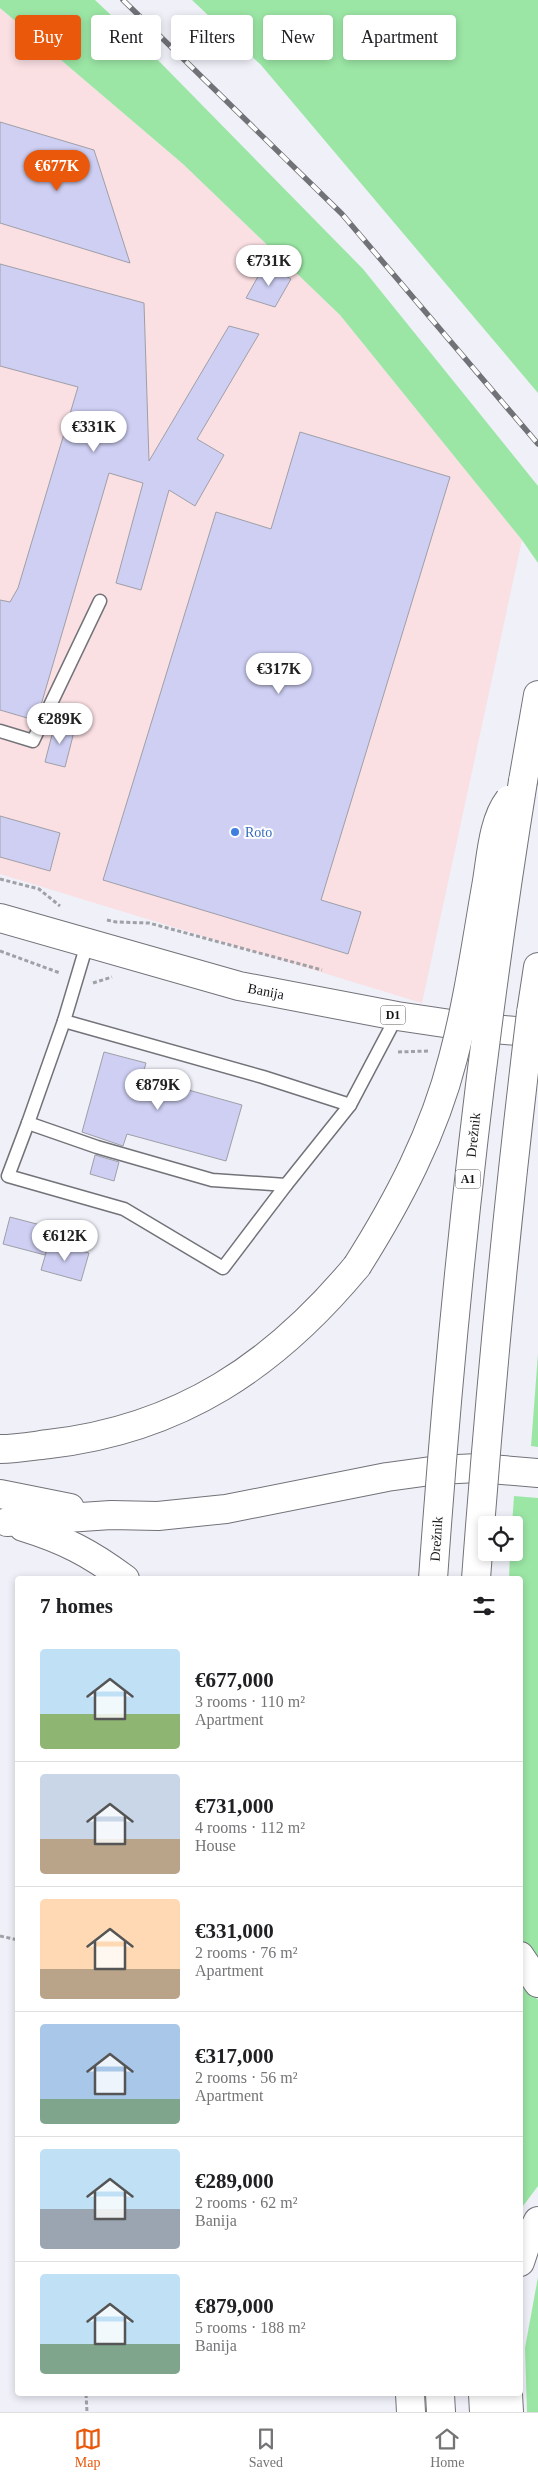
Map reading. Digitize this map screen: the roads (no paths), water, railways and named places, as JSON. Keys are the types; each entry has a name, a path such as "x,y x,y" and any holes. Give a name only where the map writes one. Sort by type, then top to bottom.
{"main road":[{"name":"Drežnik","path":"433,1576 443,1443 472,1145 499,934 538,695"},
{"path":"0,1449 79,1441 140,1425 194,1403 238,1377 281,1346 326,1303 357,1266 387,1219 414,1169 442,1096 465,1006 496,830 506,804 524,781"},
{"name":"Banija","path":"0,918 239,986 397,1016 471,1027 538,1033"},
{"path":"476,1576 489,1401 508,1206 538,967"},
{"path":"4,1521 111,1515 158,1516 226,1509 387,1477 438,1470 478,1468 538,1473"},
{"path":"0,1494 111,1515"},
{"path":"4,1521 57,1537 92,1555 121,1576"},
{"path":"523,1960 538,1983"},
{"path":"523,2253 538,2221"},
{"path":"410,2396 411,2412"},
{"path":"440,2396 441,2412"},
{"path":"483,2396 484,2412"},
{"path":"508,2396 510,2412"}],"lane":[{"path":"0,730 33,741 100,601"},
{"path":"87,944 64,1021 8,1176 124,1209 223,1268 350,1105 397,1016"},
{"path":"64,1021 263,1077 350,1105"},
{"path":"28,1123 97,1147 212,1180 286,1185"}],"railway":[{"path":"123,0 342,214 538,444"}],"place":[{"name":"Roto","path":"235,832"}]}
